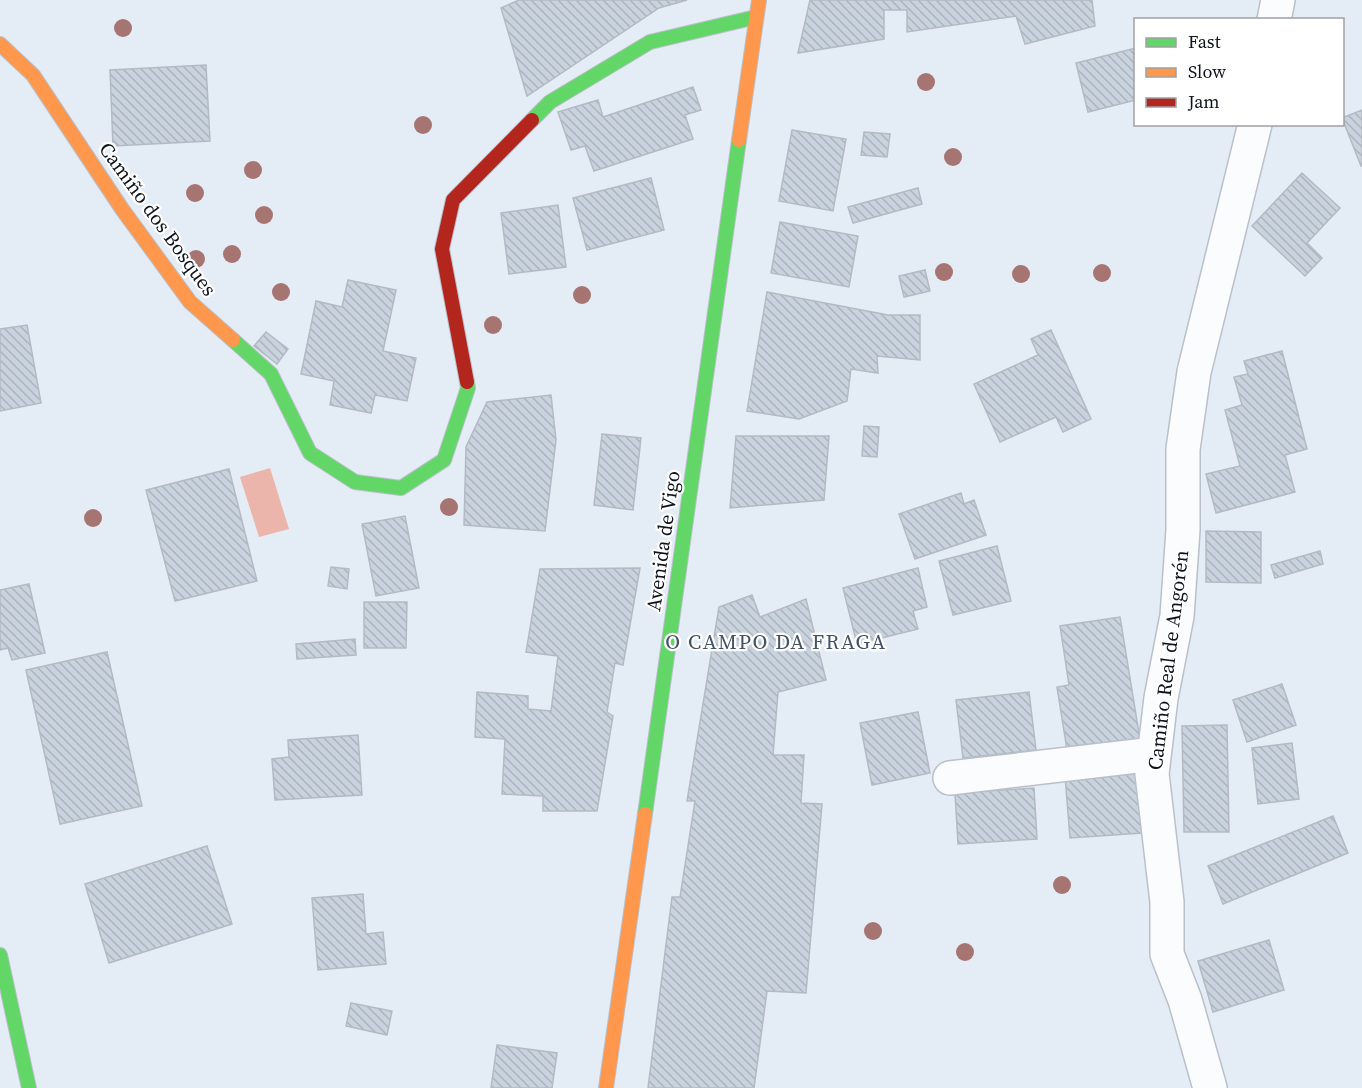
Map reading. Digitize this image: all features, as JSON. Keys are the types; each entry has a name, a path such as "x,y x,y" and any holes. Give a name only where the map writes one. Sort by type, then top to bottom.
{"main road":[{"name":"Avenida de Vigo","path":"606,1088 759,0"},
{"name":"Camiño dos Bosques","path":"0,44 33,75 122,209 190,302 271,374 310,453 355,482 401,488 444,460 468,388 442,249 453,200 550,102 650,42 756,17"},
{"path":"0,955 29,1088"}],"street":[{"path":"1274,18 1278,0"},
{"name":"Camiño Real de Angorén","path":"1210,1088 1185,1000 1167,954 1167,902 1152,774 1161,698 1177,616 1184,530 1183,449 1194,372 1255,126"},
{"path":"951,778 1154,754"}],"shaded area":[{"path":"270,468 289,529 259,537 240,477"}],"building":[{"path":"519,0 687,0 659,8 527,96 501,8"},
{"path":"810,0 1092,0 1095,26 1025,44 1016,16 907,32 907,10 884,10 884,39 798,53"},
{"path":"1134,48 1134,100 1088,112 1076,63"},
{"path":"206,65 210,141 113,146 110,70"},
{"path":"693,87 701,110 685,115 693,139 594,171 585,146 571,150 558,112 598,100 603,117"},
{"path":"1362,110 1362,166 1344,123 1344,117"},
{"path":"792,130 846,139 833,211 779,201"},
{"path":"864,132 890,134 887,157 861,155"},
{"path":"1302,173 1340,208 1307,243 1322,258 1305,276 1252,226"},
{"path":"651,178 664,230 587,250 573,198"},
{"path":"918,188 922,204 853,223 848,207"},
{"path":"558,205 566,267 509,274 501,213"},
{"path":"780,222 858,236 849,287 771,273"},
{"path":"925,270 930,291 904,297 899,276"},
{"path":"348,280 396,290 383,351 416,358 407,401 375,395 371,413 330,405 334,381 301,374 316,301 342,307"},
{"path":"767,292 888,315 920,315 920,360 877,356 878,373 851,369 847,401 799,419 747,411"},
{"path":"27,325 41,403 0,411 0,329"},
{"path":"1051,330 1091,419 1063,432 1056,417 1000,442 974,384 1038,355 1031,339"},
{"path":"266,332 288,349 277,364 254,346"},
{"path":"1282,351 1307,449 1285,455 1295,492 1216,513 1206,474 1240,466 1225,410 1242,405 1234,377 1248,374 1244,361"},
{"path":"551,395 556,440 545,531 464,525 466,447 487,402"},
{"path":"864,426 879,427 877,457 862,456"},
{"path":"602,434 641,438 633,510 594,505"},
{"path":"736,436 829,436 824,500 730,508"},
{"path":"229,469 257,581 175,601 146,490"},
{"path":"961,493 964,504 974,500 986,535 915,559 899,514"},
{"path":"405,516 419,588 376,596 362,524"},
{"path":"1206,531 1261,532 1261,583 1206,582"},
{"path":"997,546 1011,601 953,615 939,561"},
{"path":"1320,551 1323,564 1275,578 1271,565"},
{"path":"331,567 349,569 347,589 328,586"},
{"path":"640,568 623,665 615,663 607,712 613,716 597,811 543,811 543,796 502,794 505,739 475,737 477,692 528,696 528,709 551,711 558,656 526,652 540,569"},
{"path":"918,568 927,607 913,611 918,629 857,644 843,588"},
{"path":"29,584 45,653 12,660 8,648 0,650 0,590"},
{"path":"752,595 760,617 806,599 826,680 778,692 773,755 804,755 801,803 822,804 806,993 767,991 754,1088 648,1088 672,897 680,897 695,801 687,801 719,607"},
{"path":"364,602 407,602 406,648 364,648"},
{"path":"1120,617 1140,739 1067,750 1057,687 1069,685 1060,626"},
{"path":"355,639 356,655 297,659 296,644"},
{"path":"107,652 142,806 60,824 26,670"},
{"path":"1282,684 1296,725 1247,742 1233,700"},
{"path":"1029,692 1036,750 963,758 956,700"},
{"path":"918,712 930,773 872,785 860,723"},
{"path":"1227,725 1229,832 1184,832 1182,726"},
{"path":"358,735 362,795 275,800 272,759 289,757 288,740"},
{"path":"1292,743 1299,799 1258,804 1252,748"},
{"path":"1138,771 1142,833 1070,838 1065,776"},
{"path":"1034,788 1037,839 958,844 955,793"},
{"path":"1333,816 1348,853 1223,904 1208,866"},
{"path":"207,846 232,924 109,963 85,884"},
{"path":"363,894 366,934 383,932 386,964 318,970 312,898"},
{"path":"1269,940 1284,990 1213,1012 1198,961"},
{"path":"351,1003 392,1011 387,1035 346,1026"},
{"path":"497,1045 557,1053 552,1088 491,1088"}],"traffic: fast":[{"path":"532,120 550,102 650,42 756,17"},
{"path":"645,814 739,140"},
{"path":"233,340 271,374 310,453 355,482 401,488 444,460 468,388 467,382"},
{"path":"0,955 29,1088"}],"traffic: slow":[{"path":"739,140 759,0"},
{"path":"0,44 33,75 122,209 190,302 233,340"},
{"path":"606,1088 645,814"}],"traffic: jam":[{"path":"467,382 442,249 453,200 532,120"}],"district":[{"name":"O CAMPO DA FRAGA","path":"776,641"}]}
